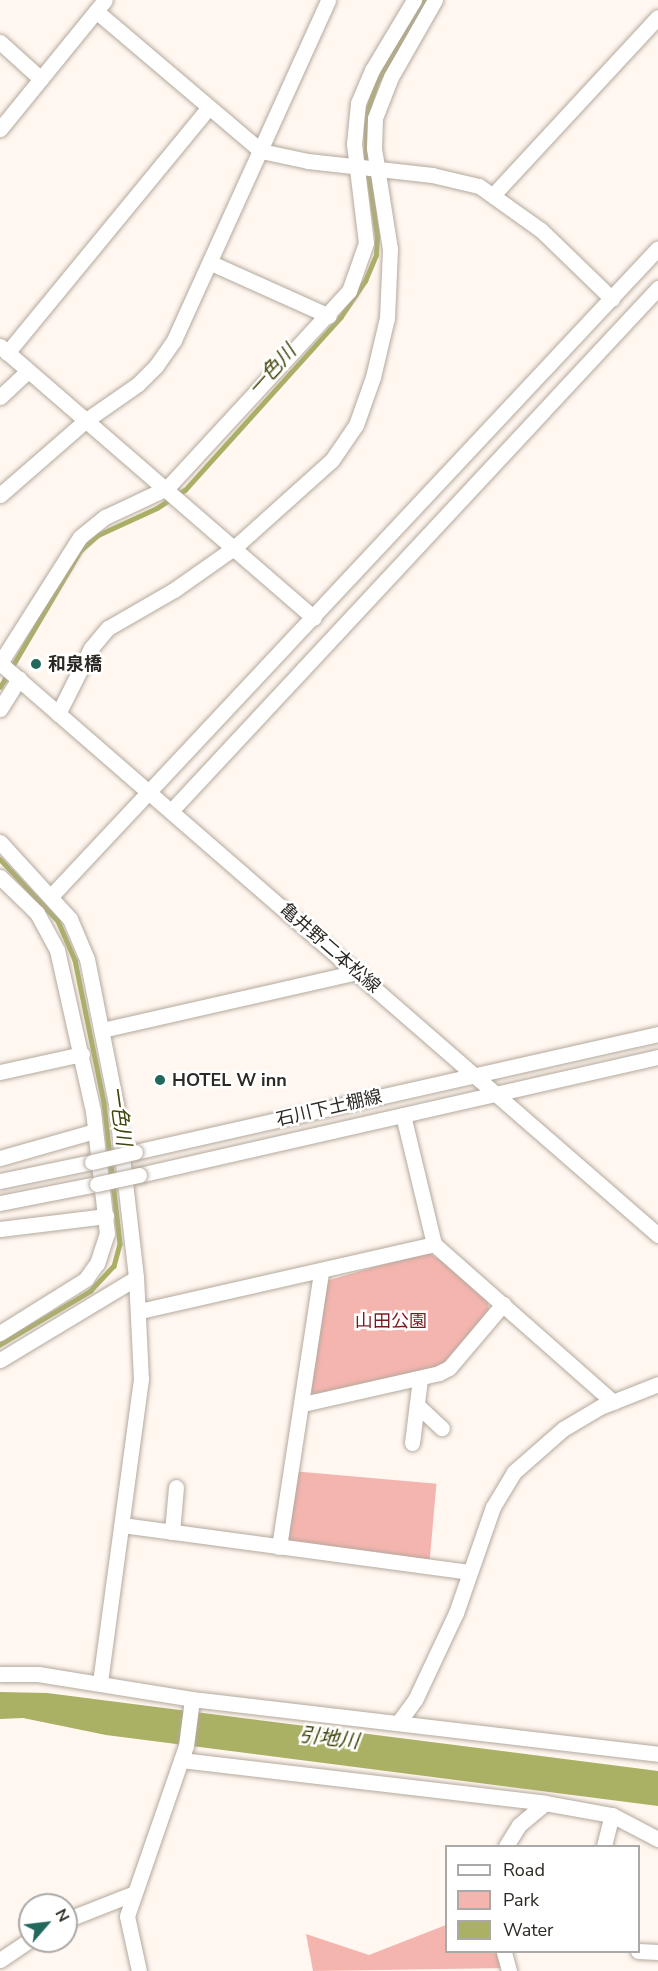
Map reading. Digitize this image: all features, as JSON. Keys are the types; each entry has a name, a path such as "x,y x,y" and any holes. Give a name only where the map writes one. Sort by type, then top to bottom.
{"street":[{"path":"0,495 85,421 156,366 174,339 211,263 328,0"},
{"path":"0,709 8,670 80,537 105,517 172,492 349,291 366,243 354,123 361,93 414,0"},
{"path":"58,714 92,648 108,628 174,590 235,547 332,460 346,443 365,405 383,342 389,283 387,218 377,168 374,133 379,104 435,0"},
{"path":"0,129 100,5 209,107 261,151 463,180 494,194 541,230 612,299"},
{"path":"494,194 658,17"},
{"path":"0,42 40,79"},
{"path":"209,107 4,349 85,421 172,492 314,618"},
{"path":"52,895 314,618 658,248"},
{"path":"211,263 329,316"},
{"path":"171,811 658,288"},
{"path":"0,397 28,371"},
{"name":"亀井野二本松線","path":"8,670 658,1235"},
{"path":"0,842 52,895 70,919 83,949 102,1030 128,1188 140,1311 141,1379 100,1682"},
{"path":"0,1333 86,1279 104,1247 106,1216 82,1054 51,934 37,913 3,886"},
{"path":"102,1030 357,972"},
{"name":"石川下土棚線","path":"0,1181 658,1034"},
{"path":"0,1072 82,1054"},
{"name":"石川下土棚線","path":"0,1203 139,1175 658,1057"},
{"path":"403,1115 434,1244 613,1402"},
{"path":"0,1158 95,1131"},
{"path":"0,1229 106,1216"},
{"path":"140,1311 321,1272 434,1244"},
{"path":"279,1546 303,1404 321,1272"},
{"path":"0,1360 136,1278"},
{"path":"303,1404 420,1379 449,1368 503,1304"},
{"path":"412,1443 420,1379"},
{"path":"398,1723 419,1692 456,1614 469,1572 494,1507 514,1472 563,1429 613,1402 658,1383"},
{"path":"417,1405 442,1428"},
{"path":"172,1532 177,1487"},
{"path":"122,1526 469,1572"},
{"path":"0,1674 100,1682 191,1703 398,1723 658,1754"},
{"path":"139,1971 127,1916 132,1894 184,1753 191,1703"},
{"path":"184,1753 545,1803 612,1815 658,1839"},
{"path":"507,1845 519,1826 545,1803"},
{"path":"604,1845 612,1815"},
{"path":"78,1915 132,1894"},
{"path":"0,1960 18,1948"},
{"path":"640,1951 658,1952"},
{"path":"504,1953 506,1970"}],"green space":[{"name":"山田公園","path":"427,1252 445,1263 488,1302 489,1309 447,1361 435,1369 316,1396 311,1392 326,1281"},
{"path":"292,1471 436,1484 430,1560 285,1548"},
{"path":"445,1925 445,1953 503,1953 509,1968 313,1971 306,1934 369,1955"}],"water":[{"name":"引地川","path":"0,1692 47,1693 658,1771 658,1806 106,1735 23,1718 0,1719"}],"waterway":[{"name":"一色川","path":"0,687 80,551 98,535 157,508 185,490 340,318 365,281 376,255 377,237 366,159 366,115 377,82 424,0"},
{"name":"一色川","path":"0,859 58,921 75,960 104,1103 120,1244 114,1266 91,1291 0,1345"}],"place":[{"name":"和泉橋","path":"36,664"},
{"name":"HOTEL W inn","path":"160,1080"}]}
